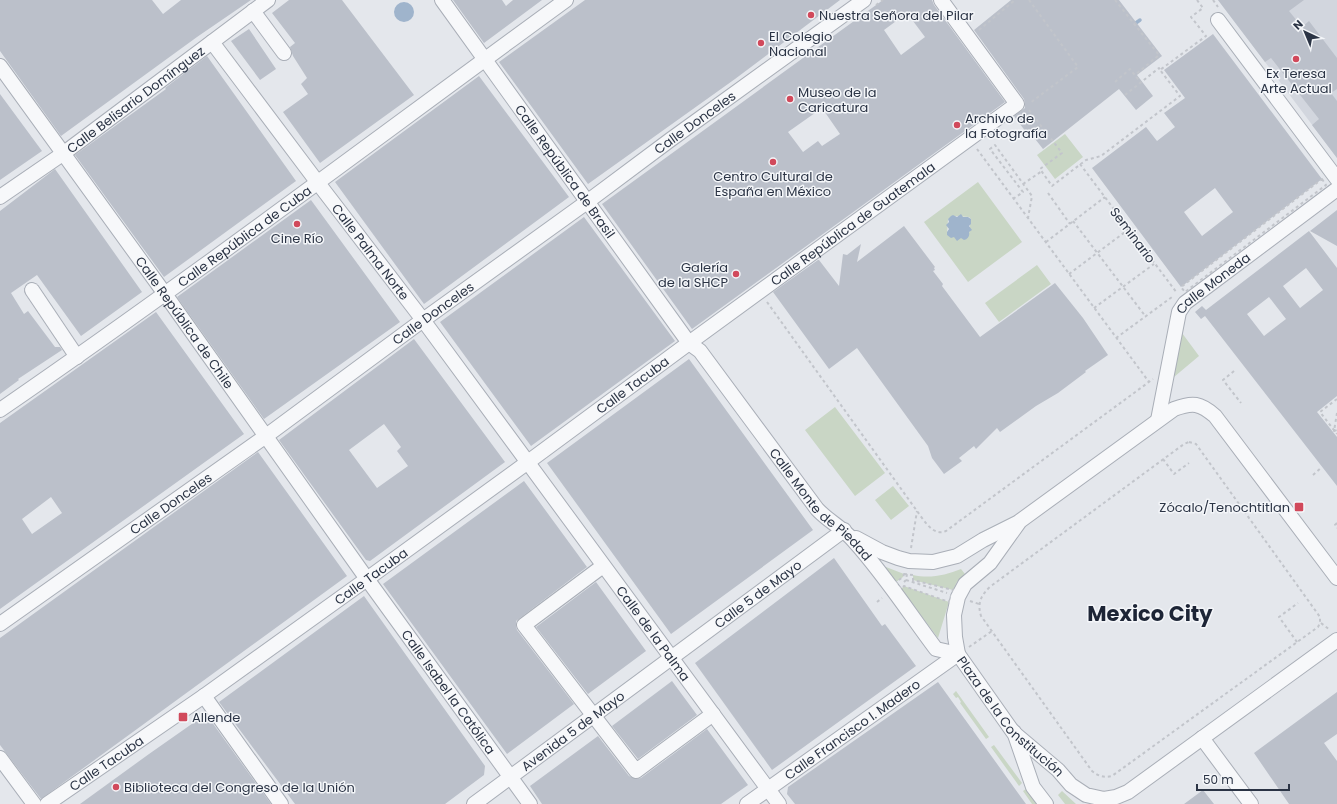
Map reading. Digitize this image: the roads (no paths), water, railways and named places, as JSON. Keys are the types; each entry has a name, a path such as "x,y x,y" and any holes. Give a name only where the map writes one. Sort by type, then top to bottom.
{"street":[{"name":"Calle Belisario Domínguez","path":"0,197 64,153 268,0"},
{"name":"Calle República de Brasil","path":"442,0 689,343"},
{"name":"Calle República de Cuba","path":"0,410 165,294 566,0"},
{"name":"Calle República de Guatemala","path":"689,343 1016,104 941,0"},
{"name":"Calle Donceles","path":"0,624 266,436 670,140 868,4"},
{"path":"253,11 284,53"},
{"path":"1218,20 1337,179"},
{"name":"Calle Palma Norte","path":"212,42 423,320 528,462"},
{"name":"Calle República de Chile","path":"0,66 165,294 367,579"},
{"name":"Calle Moneda","path":"1158,420 1181,298 1337,189"},
{"path":"32,290 77,357"},
{"name":"Calle Tacuba","path":"48,804 204,696 367,579 689,343"},
{"name":"Calle Monte de Piedad","path":"689,343 700,351 816,509 825,518 844,530 854,540 876,567 936,649 958,654"},
{"name":"Plaza de la Constitución","path":"1337,578 1215,416 1206,408 1197,404 1186,404 1174,409 1158,420 1020,522 990,563 965,584 955,596 954,615 955,637 958,654 1013,732 1058,770 1071,785 1086,795 1104,799 1116,797 1128,792 1337,640"},
{"name":"Calle de la Palma","path":"528,462 779,804"},
{"path":"844,530 882,552 898,558 909,561 933,562 957,556 983,540 1020,522"},
{"name":"Calle 5 de Mayo","path":"672,657 844,530"},
{"path":"604,566 524,625 636,771 713,714"},
{"name":"Calle Isabel la Católica","path":"367,579 530,804"},
{"name":"Calle Francisco I. Madero","path":"747,804 958,654"},
{"name":"Avenida 5 de Mayo","path":"474,804 672,657"},
{"path":"204,696 281,804"},
{"path":"1013,732 1033,787 1046,804"},
{"path":"1202,738 1251,804"},
{"path":"0,758 34,804"}],"water":[{"path":"400,2 408,2 414,8 414,16 408,22 400,22 394,16 394,8"},
{"path":"961,214 963,217 968,217 971,219 971,224 969,226 972,230 969,232 967,239 964,240 961,238 957,241 954,237 951,238 947,235 949,229 946,225 951,216 953,215 957,217"}],"waterway":[{"path":"1133,25 1140,20"}],"place":[{"name":"Nuestra Señora del Pilar","path":"811,15"},
{"name":"El Colegio Nacional","path":"761,43"},
{"name":"Ex Teresa Arte Actual","path":"1296,59"},
{"name":"Museo de la Caricatura","path":"790,99"},
{"name":"Archivo de la Fotografía","path":"957,125"},
{"name":"Centro Cultural de España en México","path":"773,162"},
{"name":"Cine Río","path":"297,224"},
{"name":"Galería de la SHCP","path":"736,274"},
{"name":"Zócalo/Tenochtitlan","path":"1299,507"},
{"name":"Allende","path":"183,717"},
{"name":"Biblioteca del Congreso de la Unión","path":"116,787"}],"district":[{"name":"Mexico City","path":"1150,614"}]}
